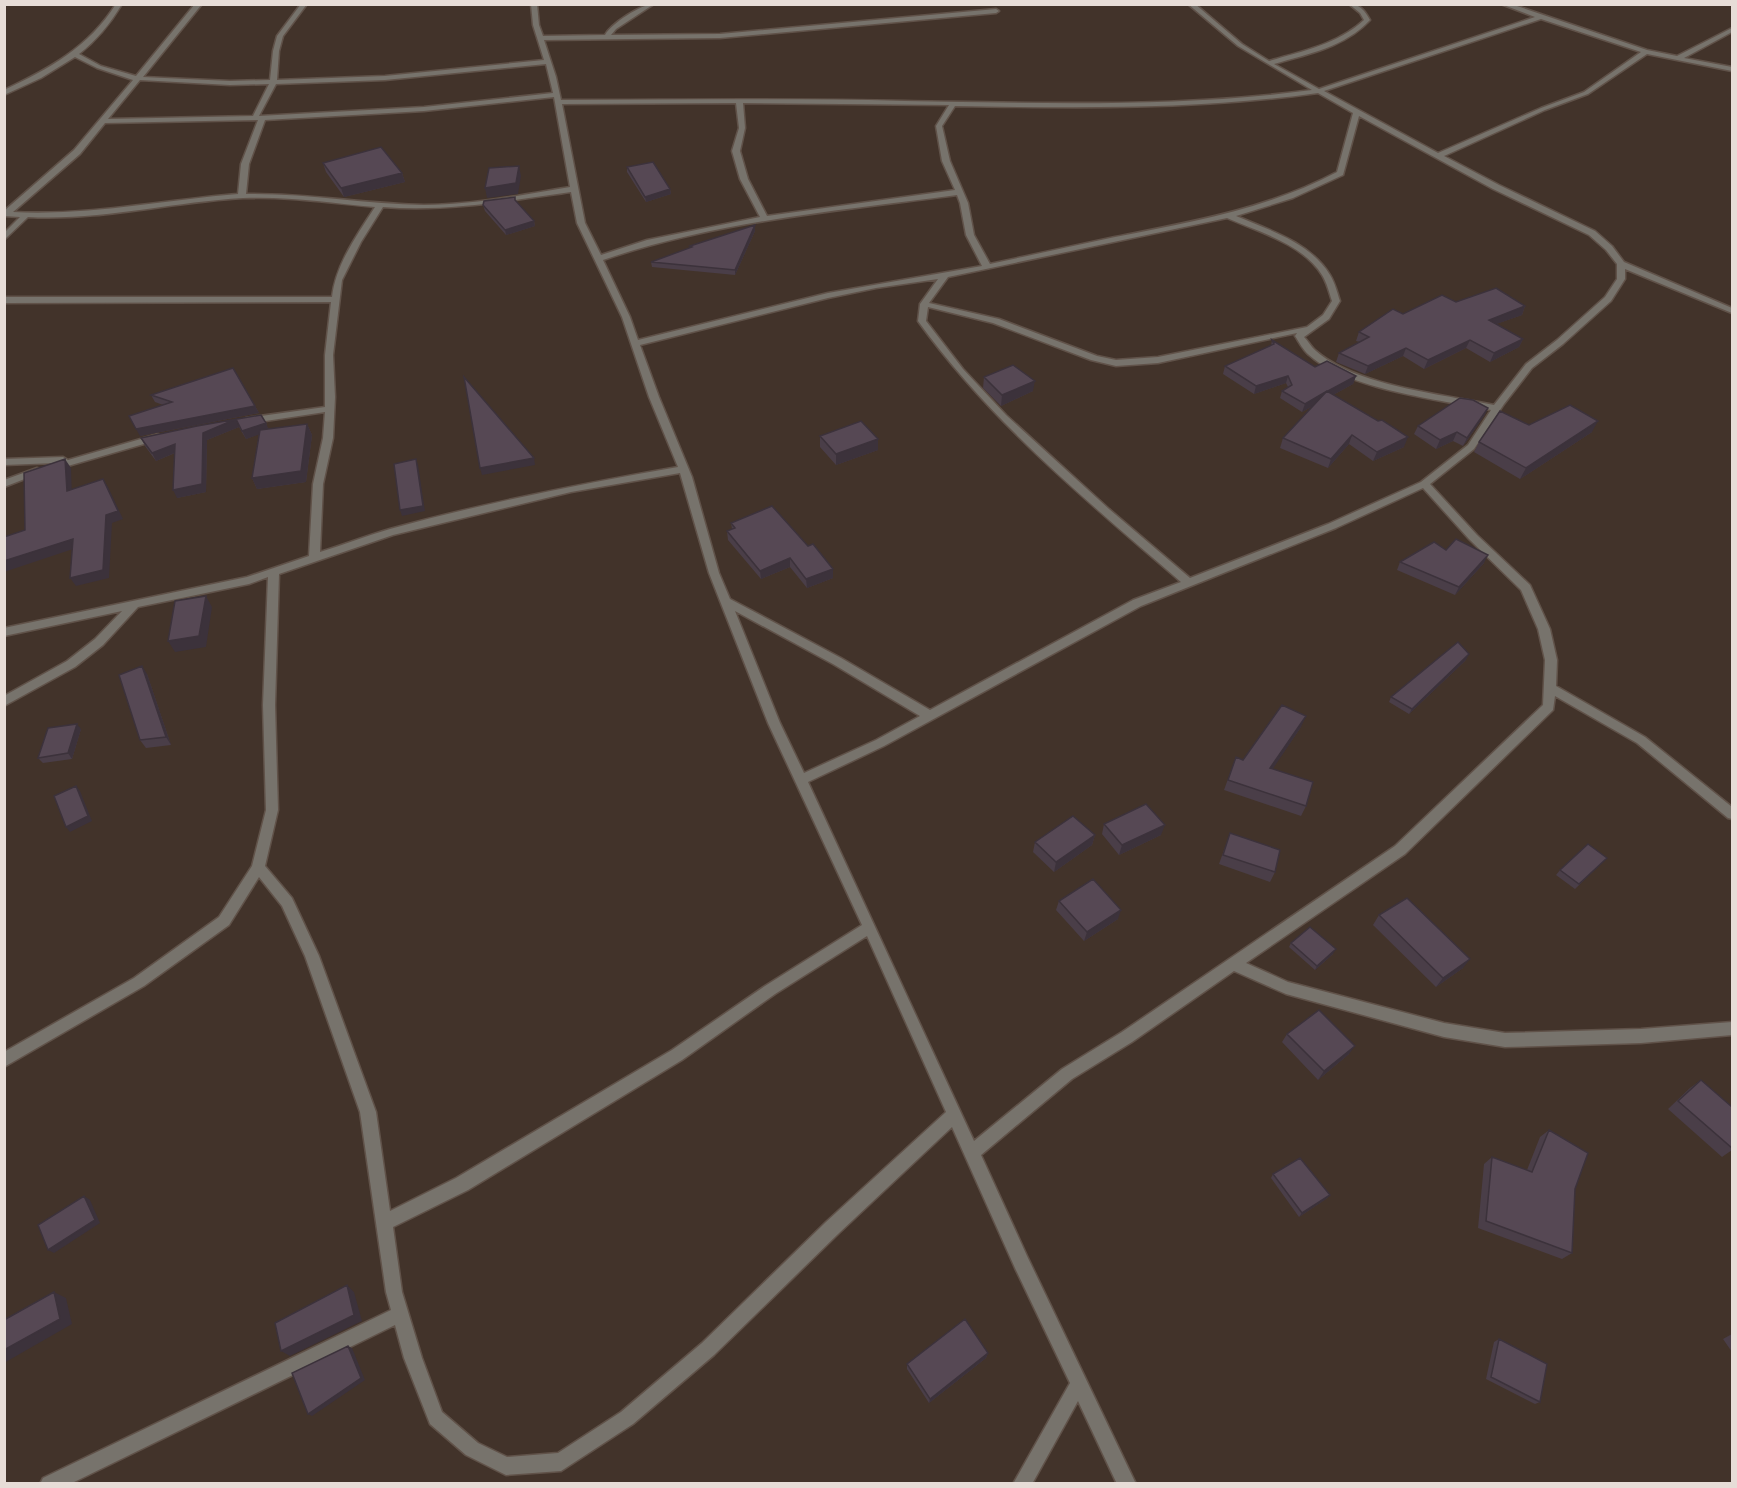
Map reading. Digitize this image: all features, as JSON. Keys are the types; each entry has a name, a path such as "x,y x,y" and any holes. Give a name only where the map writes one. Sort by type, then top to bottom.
{"street":[{"path":"4,93 83,51 100,33 119,4"},
{"path":"5,214 77,152 105,121 199,4"},
{"path":"242,196 242,176 248,154 258,134 259,118 273,82 280,36 304,4"},
{"path":"534,4 536,25 557,99 581,223 626,317 654,398 684,470 714,573 725,601 774,723 1127,1484"},
{"path":"607,37 612,28 640,14 651,4"},
{"path":"1191,4 1240,45 1269,63 1437,156 1592,233 1609,248 1621,264 1732,311"},
{"path":"1269,63 1342,39 1358,30 1367,20 1363,12 1352,4"},
{"path":"1504,4 1646,52 1732,69"},
{"path":"540,38 720,36 996,11"},
{"path":"105,121 259,118 557,99 1097,106 1201,102 1319,91 1543,16"},
{"path":"1677,59 1732,30"},
{"path":"1437,156 1532,113 1586,93 1646,52"},
{"path":"76,55 99,67 138,79 230,83 385,78 548,62"},
{"path":"739,101 742,128 736,151 744,179 765,220"},
{"path":"953,104 939,126 946,161 960,192 970,235 987,267"},
{"path":"635,343 859,288 945,276 1187,226 1316,187 1340,173 1358,112"},
{"path":"5,214 105,213 242,196 283,195 428,207 574,189"},
{"path":"598,259 652,241 765,220 960,192"},
{"path":"314,559 318,484 328,438 328,356 338,280 357,242 381,204"},
{"path":"4,237 26,215"},
{"path":"1227,215 1298,248 1316,261 1327,275 1336,301 1326,317 1299,336 1304,346 1339,371 1386,385 1497,408"},
{"path":"801,780 880,743 1137,603 1332,526 1424,484 1470,447 1529,366 1608,299 1621,279 1621,264"},
{"path":"945,276 924,304 922,321 960,371 1003,417 1062,473 1189,583"},
{"path":"4,300 337,299"},
{"path":"924,304 996,321 1094,358 1116,363 1158,360 1309,328"},
{"path":"232,423 329,409"},
{"path":"4,484 78,460 173,435"},
{"path":"4,462 78,460"},
{"path":"4,632 249,580 391,532 571,489 684,470"},
{"path":"972,1153 1067,1074 1127,1037 1400,850 1549,707 1551,660 1544,629 1526,588 1473,537 1424,484"},
{"path":"4,1060 140,982 224,921 258,867 272,810 269,705 274,572"},
{"path":"725,601 837,661 930,716"},
{"path":"4,702 71,664 99,642 134,605"},
{"path":"1550,688 1641,740 1732,814"},
{"path":"258,867 286,902 312,956 368,1112 394,1292 413,1358 436,1418 472,1449 506,1466 561,1462 627,1418 708,1349 832,1228 954,1115"},
{"path":"384,1223 462,1184 657,1067 770,990 869,927"},
{"path":"1232,964 1286,988 1444,1030 1505,1040 1641,1036 1732,1029"},
{"path":"49,1484 400,1314"},
{"path":"1022,1484 1079,1383"}],"building":[{"path":"381,147 402,173 341,188 323,163"},
{"path":"653,162 670,189 645,197 627,167"},
{"path":"519,166 516,183 485,188 489,168"},
{"path":"515,197 515,200 534,221 505,230 483,205 484,201"},
{"path":"755,225 735,270 651,262 692,247 690,246"},
{"path":"1496,288 1525,306 1489,320 1523,339 1494,353 1470,340 1428,360 1406,348 1368,366 1339,353 1369,337 1359,332 1393,309 1403,314 1442,295 1456,302"},
{"path":"1272,340 1315,367 1327,361 1356,376 1305,404 1282,391 1292,385 1288,376 1256,386 1225,366 1274,344"},
{"path":"1013,365 1035,381 1002,395 984,377"},
{"path":"233,368 255,406 136,429 129,416 172,402 151,395"},
{"path":"464,377 534,458 480,468"},
{"path":"1327,391 1378,421 1382,420 1408,437 1377,452 1352,435 1331,459 1283,438"},
{"path":"1460,398 1473,400 1488,408 1467,438 1457,432 1440,440 1418,426"},
{"path":"1570,405 1598,421 1526,468 1479,442 1500,411 1529,425"},
{"path":"261,415 266,423 242,431 236,419"},
{"path":"235,419 203,433 202,484 173,490 175,444 152,453 141,438 197,426"},
{"path":"861,421 878,439 836,454 820,436"},
{"path":"307,424 301,471 252,478 260,430"},
{"path":"65,459 67,491 103,479 118,511 106,515 103,570 70,578 73,539 4,561 4,537 25,530 24,473"},
{"path":"416,459 423,506 400,510 394,464"},
{"path":"772,506 808,546 813,544 833,569 806,579 790,558 760,571 727,531 735,528 731,523"},
{"path":"1456,539 1488,555 1459,587 1400,562 1434,542 1446,550"},
{"path":"206,596 199,636 168,641 175,601"},
{"path":"1458,642 1469,654 1412,709 1391,697"},
{"path":"142,666 166,737 140,740 119,675"},
{"path":"1282,705 1306,716 1270,768 1313,782 1306,806 1228,780 1236,757 1243,760"},
{"path":"77,724 68,753 38,758 48,728"},
{"path":"76,786 88,816 66,827 54,796"},
{"path":"1146,804 1165,825 1122,845 1104,824"},
{"path":"1073,816 1095,835 1056,862 1035,842"},
{"path":"1230,833 1280,850 1275,872 1223,855"},
{"path":"1588,844 1607,858 1579,884 1560,870"},
{"path":"1093,879 1121,910 1087,932 1059,901"},
{"path":"1407,898 1470,959 1443,978 1379,915"},
{"path":"1310,927 1336,949 1317,966 1291,943"},
{"path":"1319,1010 1355,1046 1324,1071 1287,1034"},
{"path":"1701,1080 1732,1107 1732,1148 1678,1101"},
{"path":"1549,1130 1588,1153 1575,1189 1572,1253 1486,1221 1492,1157 1532,1172"},
{"path":"1300,1158 1330,1195 1302,1213 1273,1174"},
{"path":"84,1196 95,1220 48,1250 38,1225"},
{"path":"347,1285 354,1315 281,1351 275,1323"},
{"path":"54,1292 60,1319 4,1350 4,1320"},
{"path":"965,1319 988,1353 930,1399 907,1364"},
{"path":"1499,1339 1547,1364 1540,1402 1491,1377"},
{"path":"348,1346 361,1378 308,1414 292,1373"}]}
